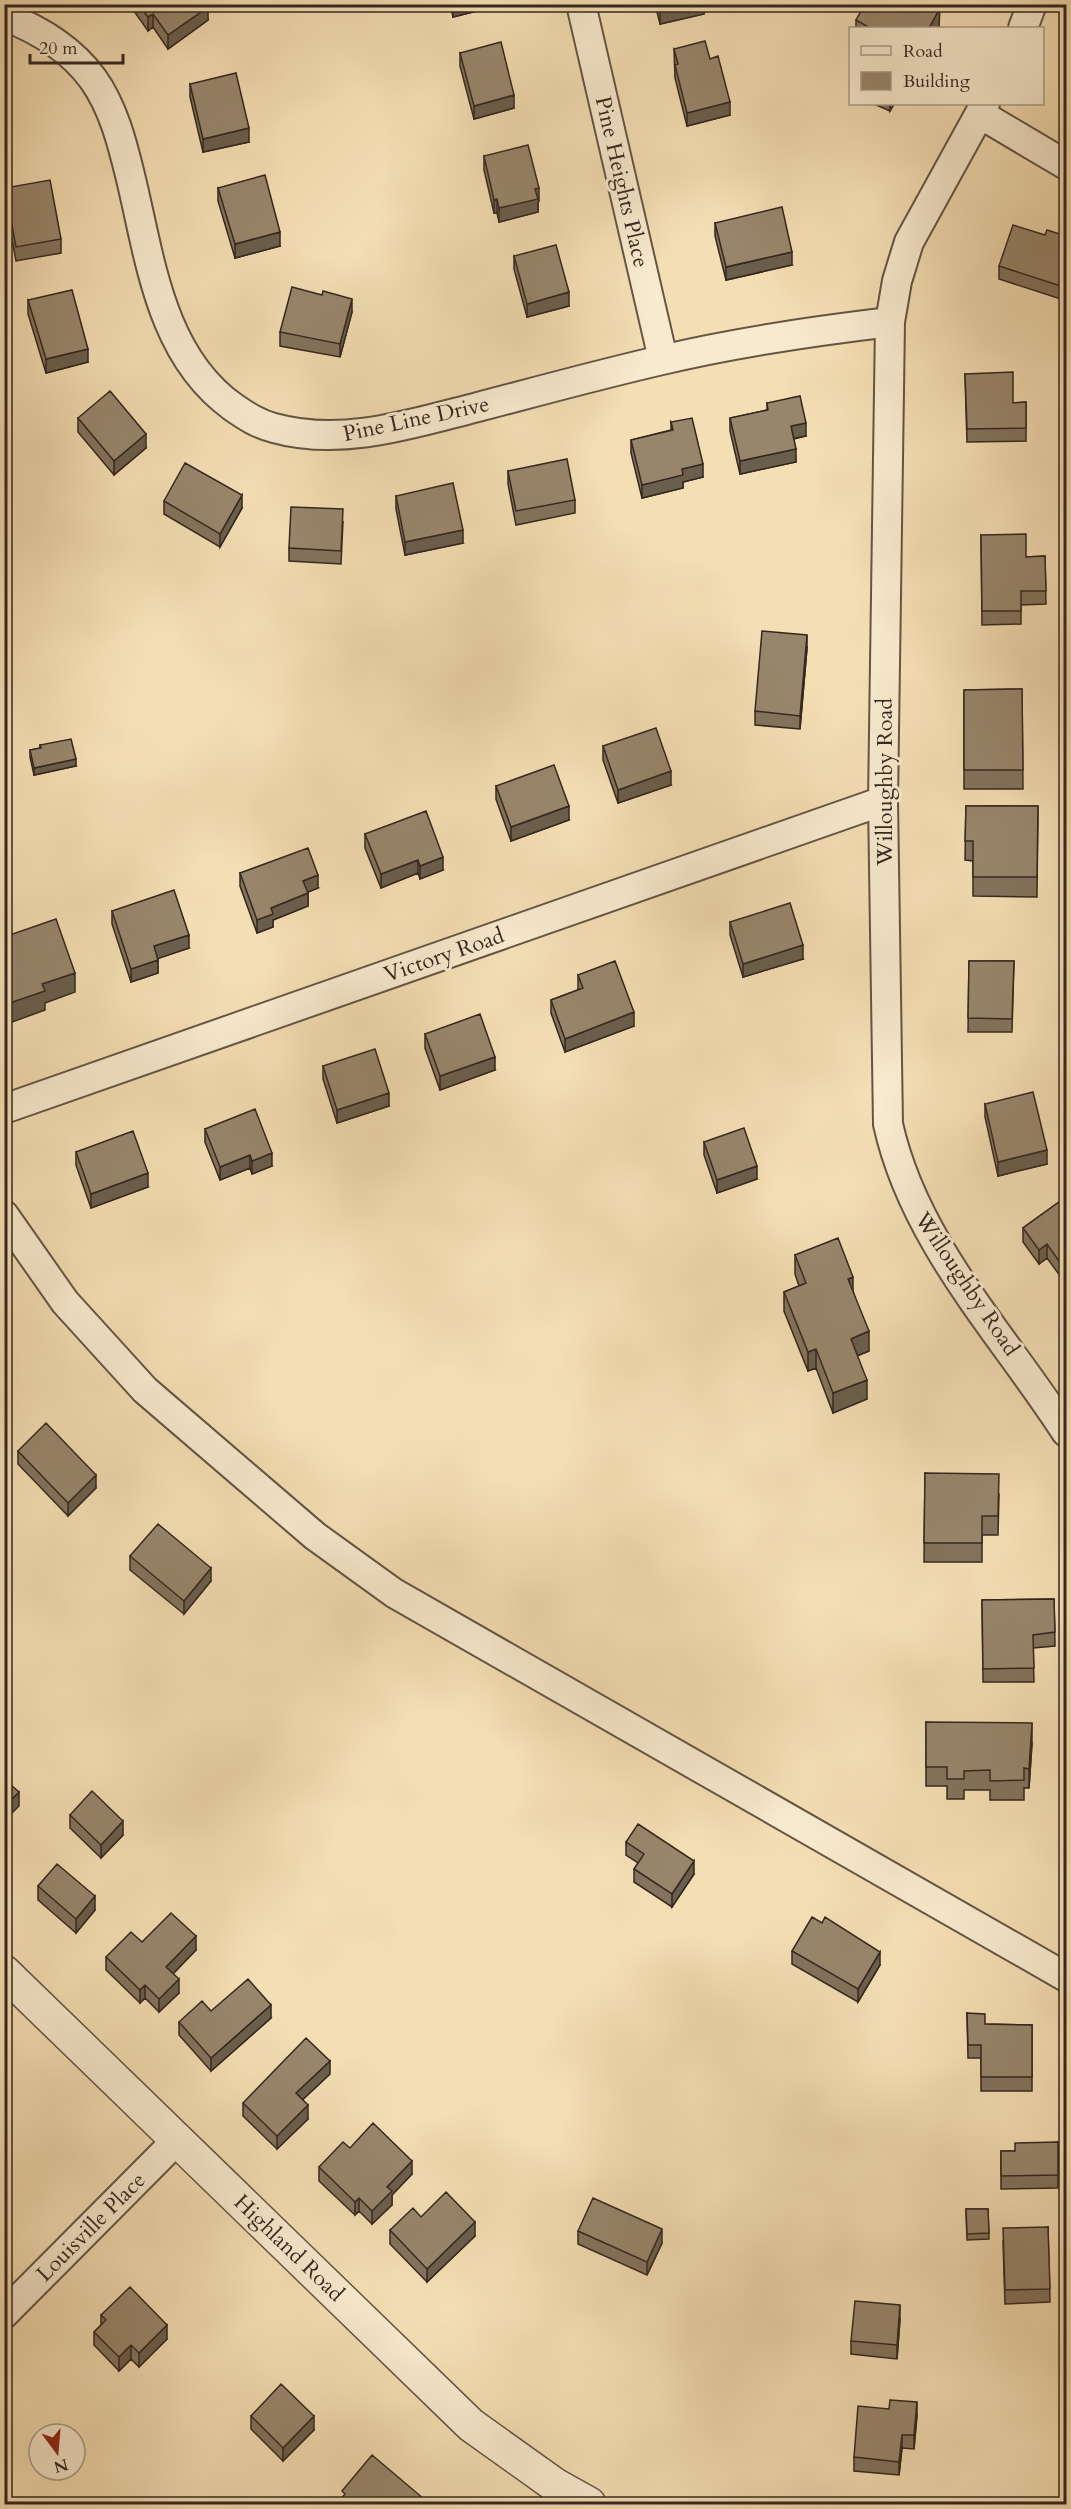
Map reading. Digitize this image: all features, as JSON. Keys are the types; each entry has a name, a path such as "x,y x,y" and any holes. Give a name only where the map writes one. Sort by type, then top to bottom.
{"street":[{"name":"Pine Heights Place","path":"581,4 663,359"},
{"path":"1023,27 1032,4"},
{"name":"Pine Line Drive","path":"4,16 44,33 92,78 110,108 123,146 161,300 172,332 204,382 248,417 271,427 296,433 326,436 409,425 663,359 806,332 890,322"},
{"path":"982,109 1066,165"},
{"name":"Willoughby Road","path":"982,109 909,242 897,281 890,322 883,801 888,1124 895,1157 908,1192 954,1272 1066,1432"},
{"name":"Victory Road","path":"4,1109 883,801"},
{"path":"4,1215 65,1302 145,1390 241,1475 332,1549 394,1593 1066,1977"},
{"name":"Highland Road","path":"4,1972 471,2424 555,2485 589,2505"},
{"name":"Louisville Place","path":"4,2314 177,2140"}],"building":[{"path":"138,4 206,4 208,7 168,35 153,14 148,17"},
{"path":"658,4 688,4 660,11"},
{"path":"865,4 934,4 940,8 930,27 868,27 856,20"},
{"path":"705,41 710,59 718,56 730,102 687,113 675,65 678,64 674,49"},
{"path":"501,42 514,95 474,106 460,53"},
{"path":"236,73 249,128 203,139 190,84"},
{"path":"528,145 539,188 535,189 538,199 499,208 497,199 494,200 484,156"},
{"path":"265,175 280,232 235,244 218,188"},
{"path":"50,180 61,239 16,247 5,188"},
{"path":"782,207 792,252 726,267 715,223"},
{"path":"1013,225 1045,235 1047,230 1066,236 1064,287 999,266"},
{"path":"556,245 569,292 527,304 514,256"},
{"path":"292,287 322,295 323,291 352,299 340,344 280,332"},
{"path":"72,290 88,349 46,359 28,300"},
{"path":"1013,372 1013,403 1026,402 1026,428 967,429 965,374"},
{"path":"110,391 146,434 114,461 78,418"},
{"path":"800,396 806,423 791,426 796,449 740,461 730,418 768,410 767,403"},
{"path":"692,418 703,464 682,469 683,475 642,485 631,440 673,430 671,422"},
{"path":"567,459 575,500 516,511 508,471"},
{"path":"185,463 242,495 220,534 164,501"},
{"path":"453,483 463,530 405,542 396,496"},
{"path":"291,507 343,509 341,551 289,548"},
{"path":"1026,534 1026,557 1045,556 1046,591 1021,591 1021,611 982,611 981,535"},
{"path":"762,631 807,635 800,716 755,711"},
{"path":"1022,689 1023,770 964,770 964,690"},
{"path":"656,728 671,771 618,790 603,746"},
{"path":"71,739 76,759 34,768 30,750 41,748 40,745"},
{"path":"554,765 569,806 511,827 496,786"},
{"path":"966,806 1038,806 1037,877 973,877 973,841 965,841"},
{"path":"426,811 443,857 420,866 418,860 381,874 365,834"},
{"path":"308,848 318,875 303,881 308,893 271,908 273,914 257,920 240,873"},
{"path":"174,890 189,935 154,946 158,960 131,969 112,911"},
{"path":"790,903 803,945 743,964 730,922"},
{"path":"56,919 75,973 42,984 45,991 4,1005 4,937"},
{"path":"615,961 634,1012 565,1039 551,1000 583,988 578,975"},
{"path":"969,961 1014,961 1012,1019 968,1018"},
{"path":"480,1014 495,1057 440,1076 425,1034"},
{"path":"375,1049 389,1093 337,1110 323,1066"},
{"path":"1033,1092 1047,1150 998,1162 985,1104"},
{"path":"255,1109 272,1153 252,1161 250,1155 220,1167 205,1129"},
{"path":"744,1128 757,1166 717,1180 704,1142"},
{"path":"133,1131 148,1173 91,1194 76,1152"},
{"path":"1066,1197 1066,1271 1047,1244 1039,1250 1023,1228"},
{"path":"838,1238 853,1277 848,1279 869,1331 851,1339 867,1380 833,1393 816,1349 808,1352 784,1292 806,1283 795,1255"},
{"path":"46,1423 96,1475 68,1503 18,1451"},
{"path":"925,1473 999,1474 998,1516 982,1516 982,1543 924,1543"},
{"path":"158,1524 211,1568 184,1601 130,1556"},
{"path":"1054,1599 1055,1632 1033,1635 1034,1668 983,1669 982,1600"},
{"path":"926,1722 1032,1723 1029,1769 1024,1768 1024,1780 990,1781 990,1770 964,1771 964,1779 947,1779 947,1767 926,1767"},
{"path":"4,1779 19,1792 4,1807"},
{"path":"92,1791 123,1821 101,1845 70,1815"},
{"path":"638,1824 694,1861 672,1894 634,1869 644,1854 626,1842"},
{"path":"57,1864 95,1896 76,1919 38,1886"},
{"path":"171,1913 196,1936 166,1967 179,1979 159,1999 145,1985 140,1990 106,1957 131,1932 142,1942"},
{"path":"812,1917 822,1923 825,1917 880,1952 858,1989 792,1951"},
{"path":"248,1979 271,2005 211,2058 179,2022 202,2001 211,2011"},
{"path":"967,2013 985,2014 985,2024 1032,2025 1032,2077 981,2077 981,2045 968,2045"},
{"path":"306,2038 330,2061 296,2093 308,2105 277,2136 243,2103"},
{"path":"373,2123 412,2161 387,2187 392,2191 372,2211 359,2198 355,2202 319,2167 343,2142 350,2148"},
{"path":"1058,2142 1058,2175 1001,2176 1001,2151 1015,2151 1015,2143"},
{"path":"446,2192 475,2222 427,2269 390,2230 413,2208 421,2217"},
{"path":"593,2198 662,2229 647,2262 578,2231"},
{"path":"966,2209 988,2209 989,2233 967,2234"},
{"path":"1048,2227 1050,2289 1005,2290 1003,2228"},
{"path":"130,2287 167,2325 139,2353 131,2345 119,2357 94,2332 106,2320 101,2315"},
{"path":"855,2301 900,2305 897,2345 851,2341"},
{"path":"281,2384 314,2416 283,2448 251,2416"},
{"path":"890,2400 917,2402 914,2435 902,2435 899,2462 854,2457 858,2406 889,2409"},
{"path":"372,2455 424,2499 419,2505 336,2505 345,2494 342,2491"}]}
